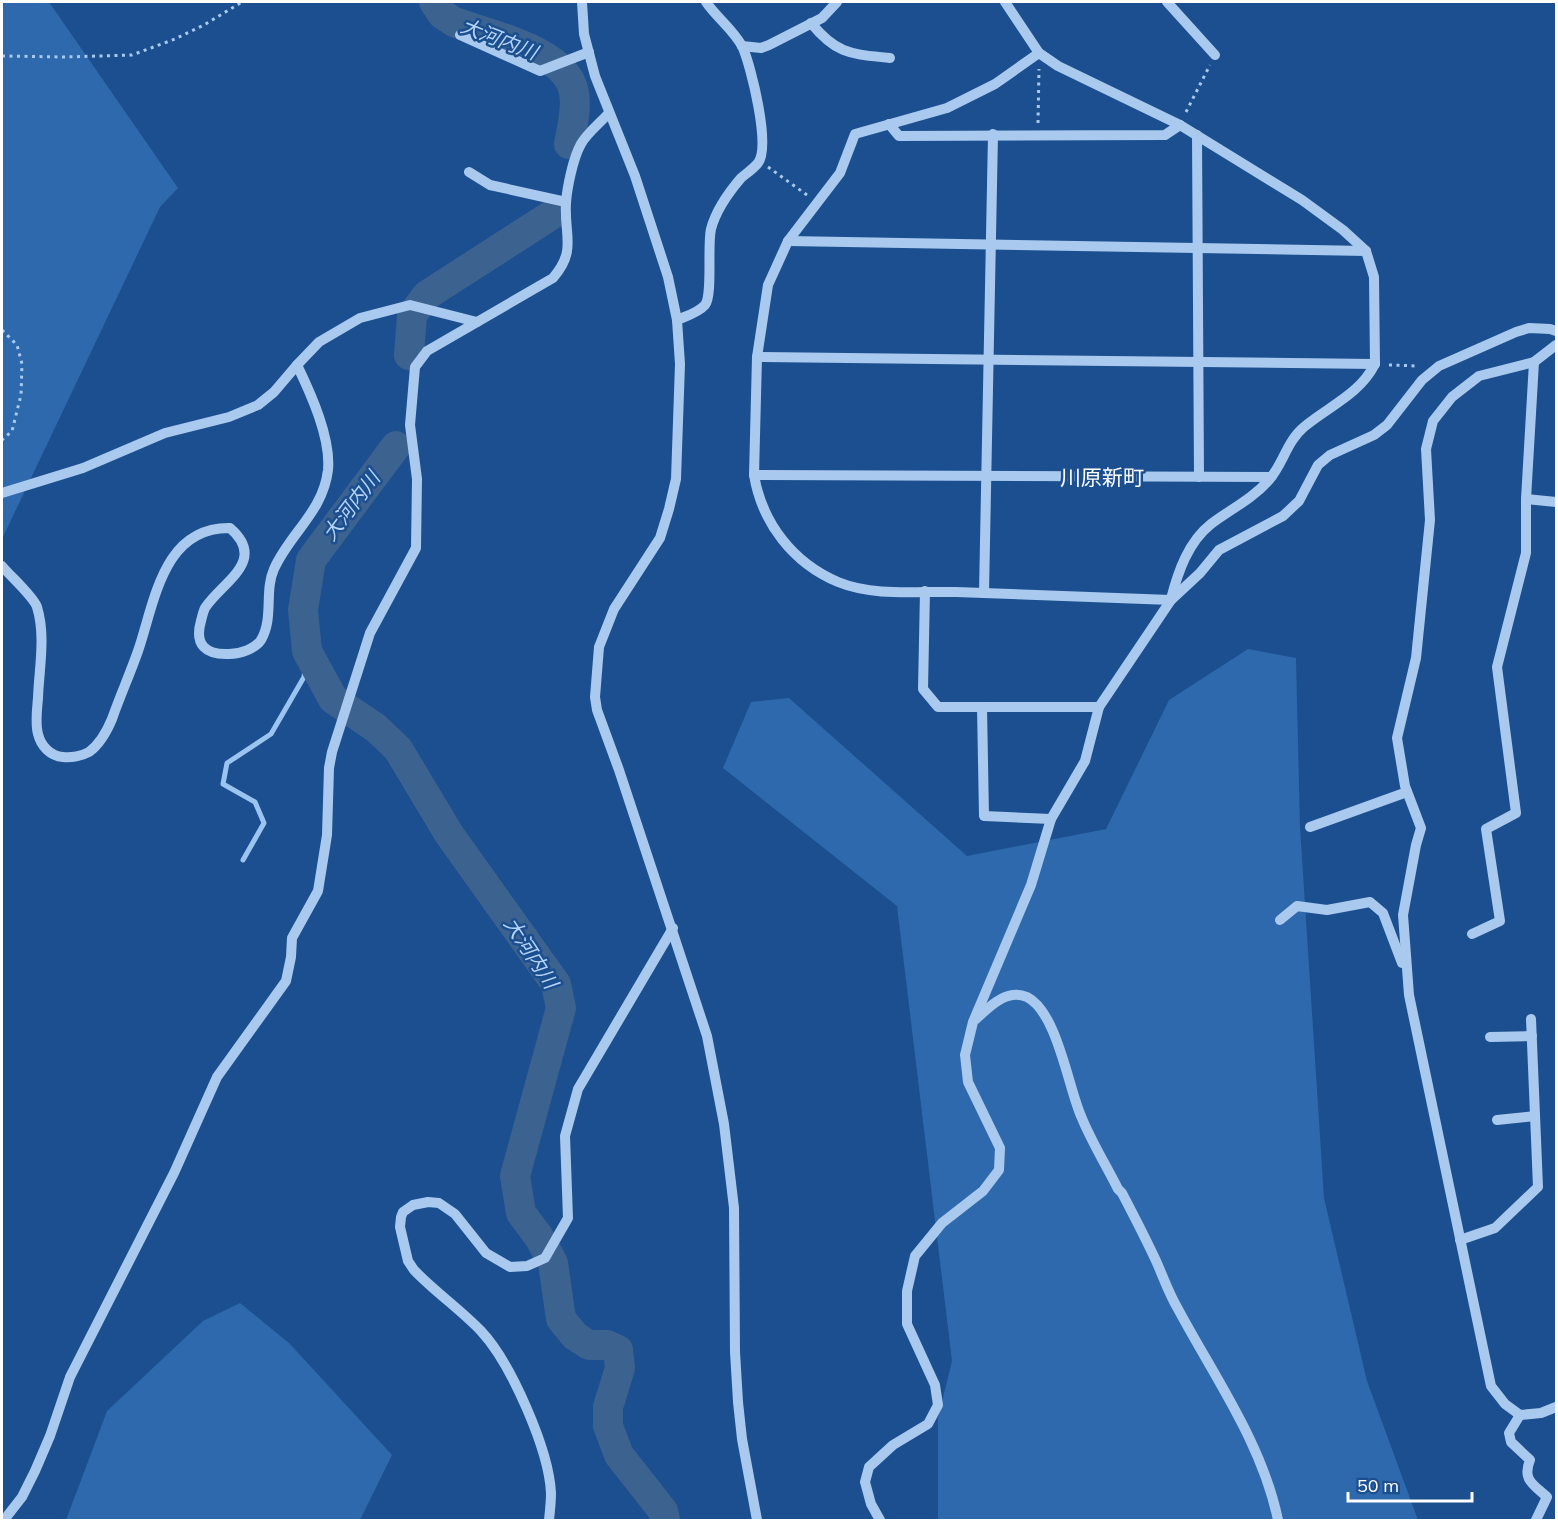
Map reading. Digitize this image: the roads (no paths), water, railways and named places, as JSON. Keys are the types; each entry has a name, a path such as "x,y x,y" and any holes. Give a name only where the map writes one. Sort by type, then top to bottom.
{"street":[{"path":"582,2 584,34 589,52 609,113 635,176 668,277 677,320 680,364 673,489 660,538 614,609 599,647 595,697 597,710 673,928 707,1036 724,1124 734,1208 735,1352 738,1402 745,1459 757,1521"},
{"path":"677,320 699,310 706,304 711,227 723,201 759,161 763,144 754,82 742,46 706,2"},
{"path":"742,46 761,48 769,45 822,18 837,2"},
{"path":"1005,2 1039,52 1058,66 1180,125 1302,200 1343,230 1366,251 1374,277 1375,364 1368,377 1352,393 1302,428 1291,441 1271,477 1255,496 1209,526 1191,547 1178,571 1171,600"},
{"path":"1167,2 1215,55"},
{"path":"811,23 823,38 848,53 890,58"},
{"path":"460,34 540,71 589,52"},
{"path":"1039,52 995,84 947,108 855,134 840,173 788,241 768,285 757,357 754,475 757,492 775,531 790,550 812,567 838,582 877,592 925,591 1171,600"},
{"path":"4,1521 22,1497 35,1471 50,1436 70,1377 174,1173 217,1077 286,981 292,938 318,891 327,836 328,768 344,712 370,633 416,548 417,479 410,425 415,367 427,351 553,278 562,267 568,255 566,202 576,155 581,143 609,113"},
{"path":"889,124 899,136 1165,135 1180,125"},
{"path":"984,593 993,134"},
{"path":"1197,135 1199,477"},
{"path":"469,172 490,185 566,202"},
{"path":"788,241 1366,251"},
{"path":"2,493 83,468 165,433 239,413 258,405 274,392 319,342 360,318 410,305 477,322"},
{"path":"880,1521 871,1504 865,1482 868,1467 893,1445 928,1424 938,1405 935,1385 907,1324 907,1291 915,1256 942,1223 983,1191 999,1170 1000,1148 968,1082 965,1054 973,1022 1031,885 1051,819 1085,761 1099,706 1171,600 1200,573 1219,550 1283,516 1299,501 1318,465 1330,454 1374,435 1387,424 1422,380 1438,366 1516,332 1530,328 1550,328 1557,331"},
{"path":"1557,345 1534,362 1479,376 1452,397 1433,421 1426,449 1430,520 1416,658 1397,738 1407,792 1420,828 1403,915 1408,995 1491,1386 1505,1404 1520,1415 1542,1413 1557,1407"},
{"path":"757,357 1375,364"},
{"path":"1472,934 1500,921 1486,829 1516,813 1497,668 1526,553 1526,500 1534,362"},
{"path":"2,566 36,605 40,625 38,733 42,746 59,757 86,753 98,745 109,727 138,650 153,597 169,562 187,540 203,531 230,528 238,534 244,546 244,556 240,569 204,609 198,631 200,644 208,651 231,654 244,652 259,643 267,629 270,582 274,568 322,495 328,468 327,445 310,391 297,365"},
{"path":"754,475 1271,477"},
{"path":"1526,500 1557,502"},
{"path":"925,591 923,689 938,707 1099,706"},
{"path":"982,707 984,816 1051,819"},
{"path":"1310,827 1407,792"},
{"path":"1280,920 1297,906 1327,910 1370,902 1383,913 1407,975"},
{"path":"549,1521 551,1492 545,1462 526,1406 509,1371 482,1333 414,1270 405,1250 400,1227 401,1217 403,1212 412,1205 428,1202 439,1203 455,1214 486,1253 510,1267 527,1266 545,1258 568,1218 565,1136 578,1089 673,928"},
{"path":"973,1022 996,1001 1013,994 1027,997 1042,1010 1054,1034 1081,1116 1127,1203 1170,1296 1235,1407 1254,1447 1278,1521"},
{"path":"1460,1240 1495,1228 1538,1187 1531,1019"},
{"path":"1490,1037 1532,1036"},
{"path":"1497,1120 1535,1116"},
{"path":"1520,1415 1509,1433 1512,1442 1530,1460 1526,1471 1529,1480 1547,1497 1536,1520"}],"waterway":[{"name":"大河内川","path":"434,2 442,14 454,22 524,46 558,66 569,78 575,99 569,144"},
{"name":"大河内川","path":"409,355 412,315 427,295 553,214"},
{"name":"大河内川","path":"396,446 311,560 303,610 307,651 333,699 376,728 398,749 449,834 556,984 561,1008 515,1176 521,1213 539,1237 553,1263 561,1319 575,1336 589,1345 607,1345 618,1350 620,1368 608,1407 608,1426 619,1455 663,1511 665,1520"},
{"path":"243,860 264,823 255,802 223,784 227,763 271,734 304,677 307,651"}],"district":[{"name":"川原新町","path":"1102,478"}]}
